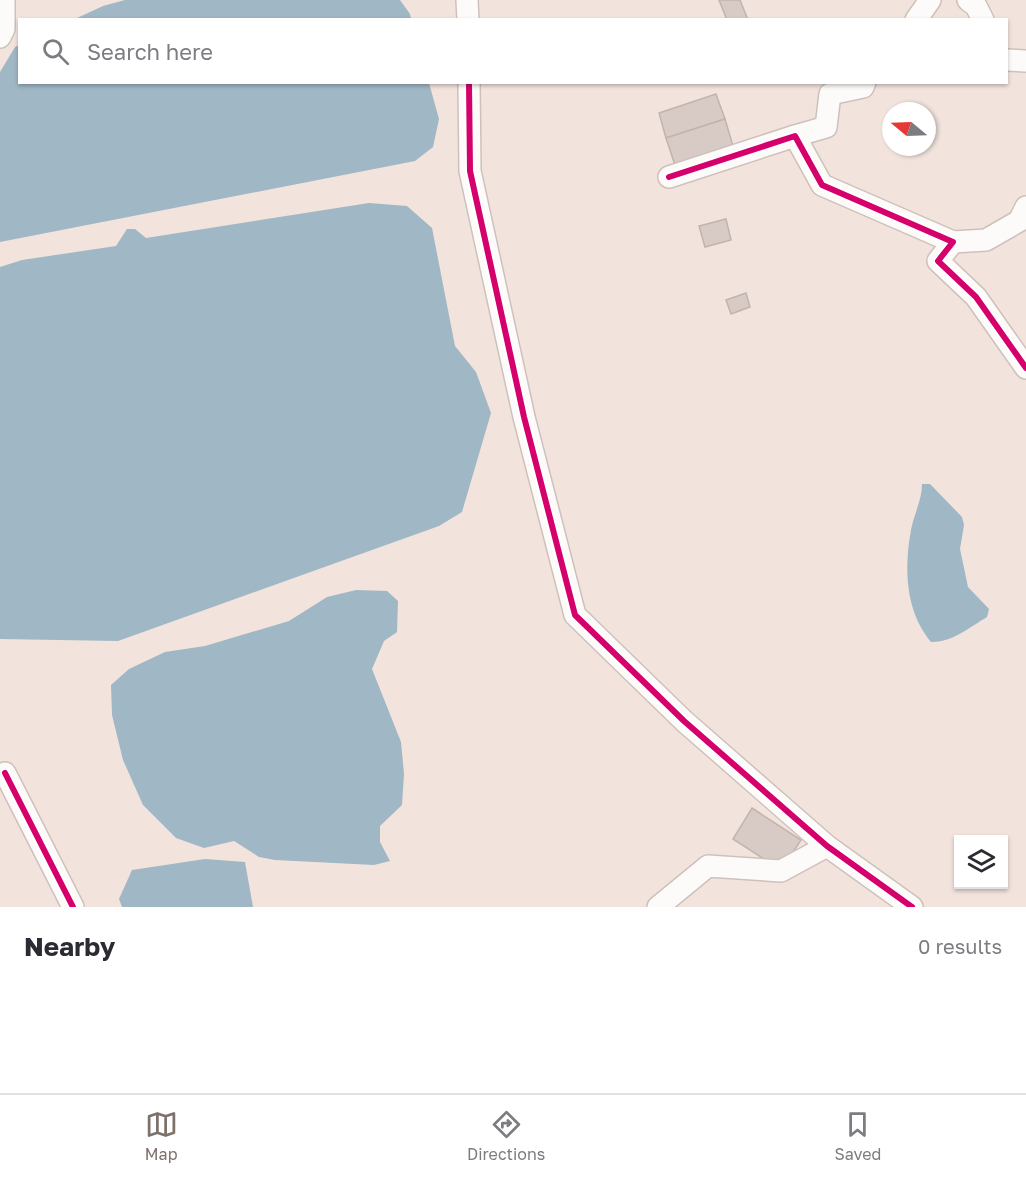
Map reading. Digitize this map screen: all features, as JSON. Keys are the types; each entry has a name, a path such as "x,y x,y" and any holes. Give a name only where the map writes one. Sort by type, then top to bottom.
{"street":[{"path":"0,37 4,29 3,0"},
{"path":"467,0 468,18"},
{"path":"917,18 930,0"},
{"path":"968,0 976,6 982,18"},
{"path":"1008,60 1026,61"},
{"path":"469,84 470,171 524,417 574,615 684,721 827,846 912,907"},
{"path":"669,177 826,127 830,94 863,87 864,84"},
{"path":"795,136 822,185 954,242 986,240 1019,221 1026,207"},
{"path":"954,242 938,261 975,297 1026,368"},
{"path":"2,774 73,907"},
{"path":"658,907 708,866 781,871 827,846"}],"water":[{"path":"125,0 400,0 411,18 77,18 103,6"},
{"path":"18,46 18,84 429,84 439,119 433,147 415,161 0,242 0,72"},
{"path":"369,203 407,206 432,228 455,346 476,372 491,413 462,512 439,526 118,641 0,639 0,267 22,260 116,246 127,229 135,229 146,238"},
{"path":"922,484 930,484 962,517 964,525 960,549 968,587 989,609 987,617 960,634 938,642 931,642 916,617 911,603 907,574 912,524 921,496"},
{"path":"356,590 387,591 398,601 397,632 384,641 372,669 401,742 404,774 402,805 380,826 380,842 390,861 374,865 275,860 259,857 234,841 204,848 176,838 143,805 123,760 112,715 111,685 129,669 165,652 205,646 289,621 327,597"},
{"path":"205,859 245,862 253,907 122,907 119,899 132,870"}],"building":[{"path":"719,0 740,0 747,18 726,18"},
{"path":"716,94 725,119 666,138 659,113"},
{"path":"725,119 733,146 675,165 666,138"},
{"path":"726,219 731,240 705,247 699,226"},
{"path":"746,293 750,307 731,314 726,300"},
{"path":"752,808 801,840 781,870 733,839"}],"cycle path":[{"path":"469,84 470,171 524,417 575,615 684,721 827,846 912,907"},
{"path":"669,177 795,136 822,185 953,242 938,261 976,297 1026,368"},
{"path":"5,773 73,907"}]}
